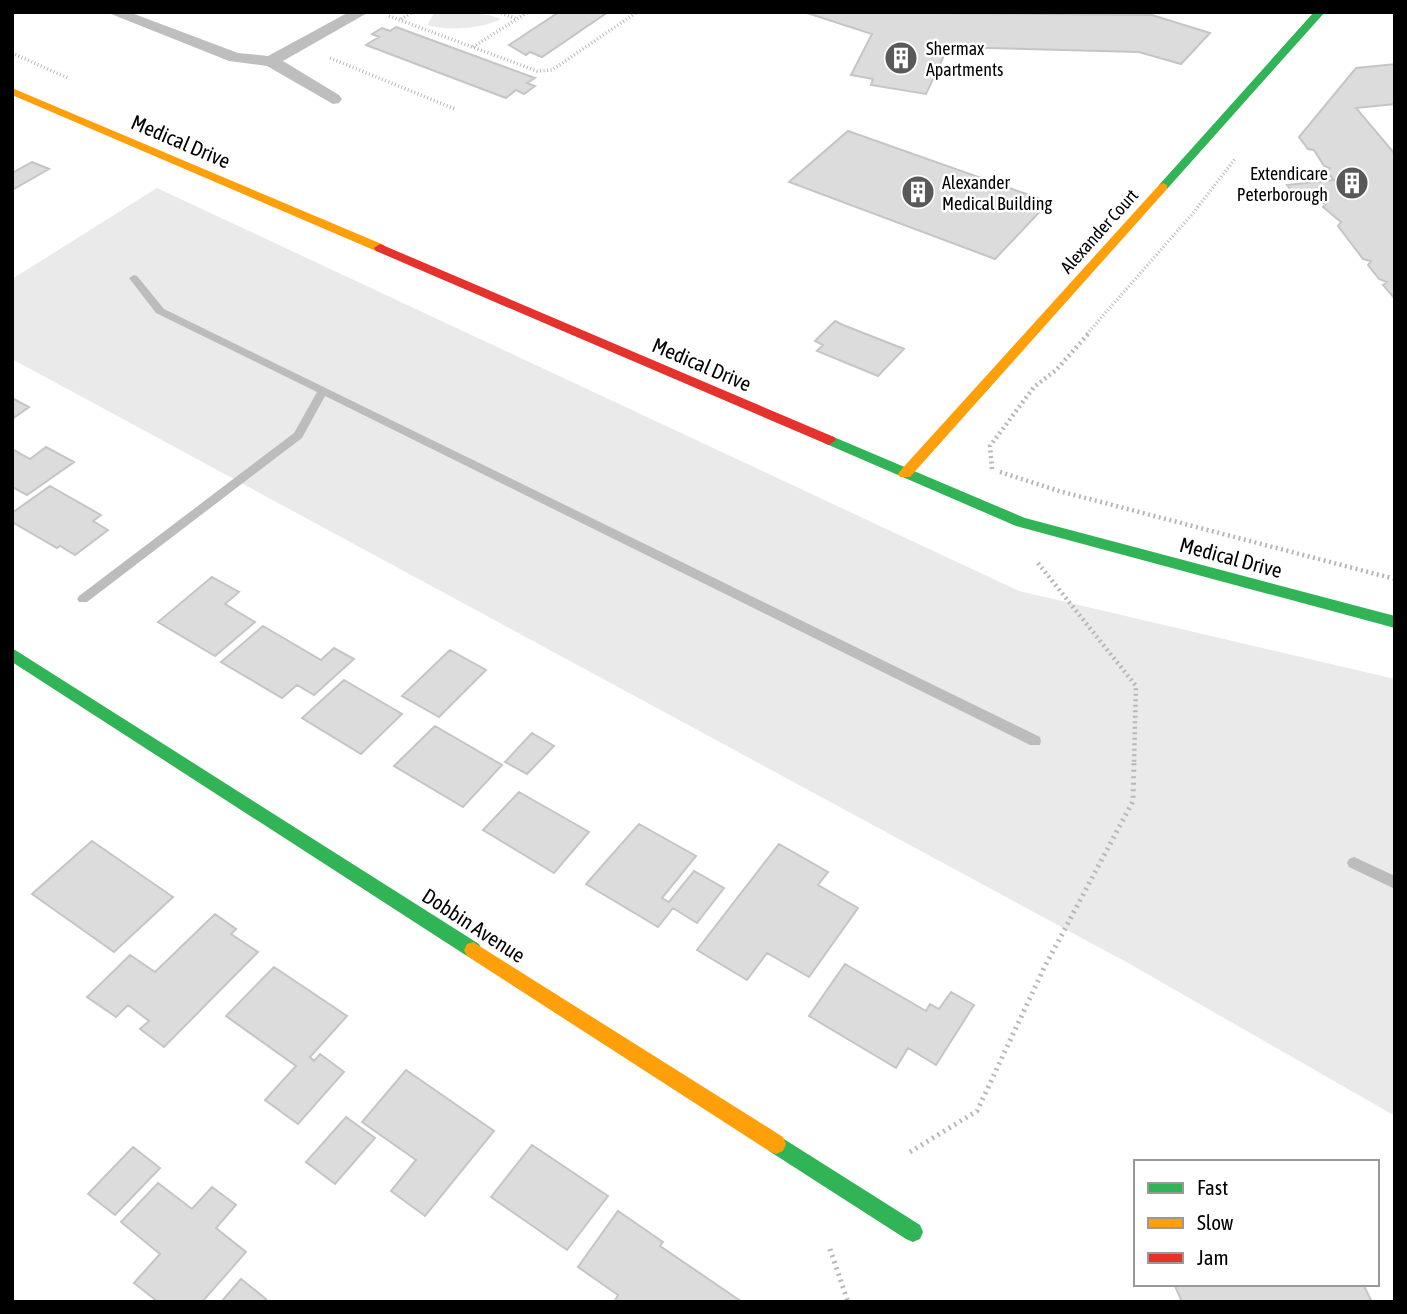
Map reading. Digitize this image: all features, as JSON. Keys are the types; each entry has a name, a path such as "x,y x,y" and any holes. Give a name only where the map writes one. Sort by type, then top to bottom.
{"street":[{"name":"Alexander Court","path":"905,474 1320,12"},
{"name":"Medical Drive","path":"12,91 1021,522 1395,622"},
{"name":"Dobbin Avenue","path":"12,654 913,1232"}],"lane":[{"path":"114,12 235,58 271,61 333,99"},
{"path":"271,61 361,12"}],"path":[{"path":"400,20 413,12"},
{"path":"498,12 517,19"},
{"path":"473,47 528,12"},
{"path":"384,14 537,71 552,71 637,12"},
{"path":"321,51 332,60 455,109"},
{"path":"12,53 76,81"},
{"path":"979,465 1072,495 1395,579"},
{"path":"910,1152 977,1111 1044,968 1133,802 1136,686 1033,556"},
{"path":"830,1249 848,1302"}],"shaded area":[{"path":"435,12 460,12 501,19 464,28 427,25"},
{"path":"157,188 1019,591 1395,679 1395,1116 1128,963 12,359 12,279"}],"building":[{"path":"559,12 608,12 542,57 530,52 526,55 509,45"},
{"name":"Shermax Apartments","path":"804,12 1152,15 1210,33 1181,64 1139,52 948,47 926,94 871,85 873,79 851,75 872,34"},
{"path":"396,27 535,78 527,83 535,86 524,94 516,90 506,98 366,45 379,37 372,34 382,28 390,31"},
{"name":"Extendicare Peterborough","path":"1395,64 1395,104 1356,108 1395,154 1395,299 1383,285 1387,282 1379,279 1368,265 1371,261 1363,259 1338,226 1341,222 1323,207 1326,204 1293,192 1287,185 1334,180 1326,171 1330,168 1324,166 1314,150 1308,149 1299,137 1356,68"},
{"name":"Alexander Medical Building","path":"848,131 1049,202 995,259 789,182"},
{"path":"32,162 49,169 12,190 12,173"},
{"path":"835,321 904,349 878,376 817,351 823,345 815,341"},
{"path":"12,398 29,407 12,419"},
{"path":"46,447 74,462 27,495 12,487 12,449 30,459"},
{"path":"50,486 101,515 93,521 108,530 75,555 60,546 57,548 12,522 12,513"},
{"path":"212,577 239,592 225,604 255,622 215,656 158,622"},
{"path":"263,626 321,660 334,648 354,659 314,695 297,685 282,698 221,662"},
{"path":"450,650 486,670 439,717 402,696"},
{"path":"344,680 402,714 361,754 302,718"},
{"path":"435,726 502,765 463,807 394,766"},
{"path":"532,733 554,746 527,774 505,762"},
{"path":"519,792 589,832 554,873 483,830"},
{"path":"639,824 696,856 662,898 669,902 694,871 724,888 697,923 673,908 658,927 586,884"},
{"path":"92,841 173,897 114,952 32,894"},
{"path":"779,844 828,872 818,885 858,908 809,977 767,953 747,980 697,950"},
{"path":"215,914 236,929 231,934 258,952 164,1047 140,1029 149,1021 128,1005 116,1017 87,997 130,955 155,972"},
{"path":"845,964 926,1011 930,1004 939,1009 951,992 974,1005 936,1065 908,1048 896,1068 809,1016"},
{"path":"274,967 347,1016 310,1057 314,1061 320,1054 344,1072 298,1124 265,1100 296,1066 226,1016"},
{"path":"406,1070 494,1131 425,1216 391,1191 416,1160 362,1122"},
{"path":"346,1117 375,1138 335,1184 306,1162"},
{"path":"532,1145 608,1196 567,1250 491,1197"},
{"path":"133,1147 160,1168 115,1215 88,1194"},
{"path":"158,1183 192,1209 212,1187 236,1205 216,1228 246,1252 202,1302 158,1302 134,1283 160,1254 121,1222"},
{"path":"618,1211 663,1242 660,1246 742,1302 614,1302 618,1295 578,1267"},
{"path":"241,1279 266,1299 263,1302 221,1302"},
{"path":"1175,1286 1364,1286 1372,1302 1182,1302"}],"waterway":[{"path":"134,278 160,311 323,391"},
{"path":"83,599 298,435 323,391"},
{"path":"323,391 1035,741"},
{"path":"1354,863 1395,883"}],"traffic: fast":[{"path":"1163,187 1320,12"},
{"path":"829,440 1021,522 1395,622"},
{"path":"12,654 473,950"},
{"path":"776,1144 913,1232"}],"traffic: slow":[{"path":"12,91 380,248"},
{"path":"905,474 1163,187"},
{"path":"473,950 776,1144"}],"traffic: jam":[{"path":"380,248 829,440"}],"place":[{"name":"Shermax Apartments","path":"901,58"},
{"name":"Extendicare Peterborough","path":"1352,183"},
{"name":"Alexander Medical Building","path":"918,192"}]}
